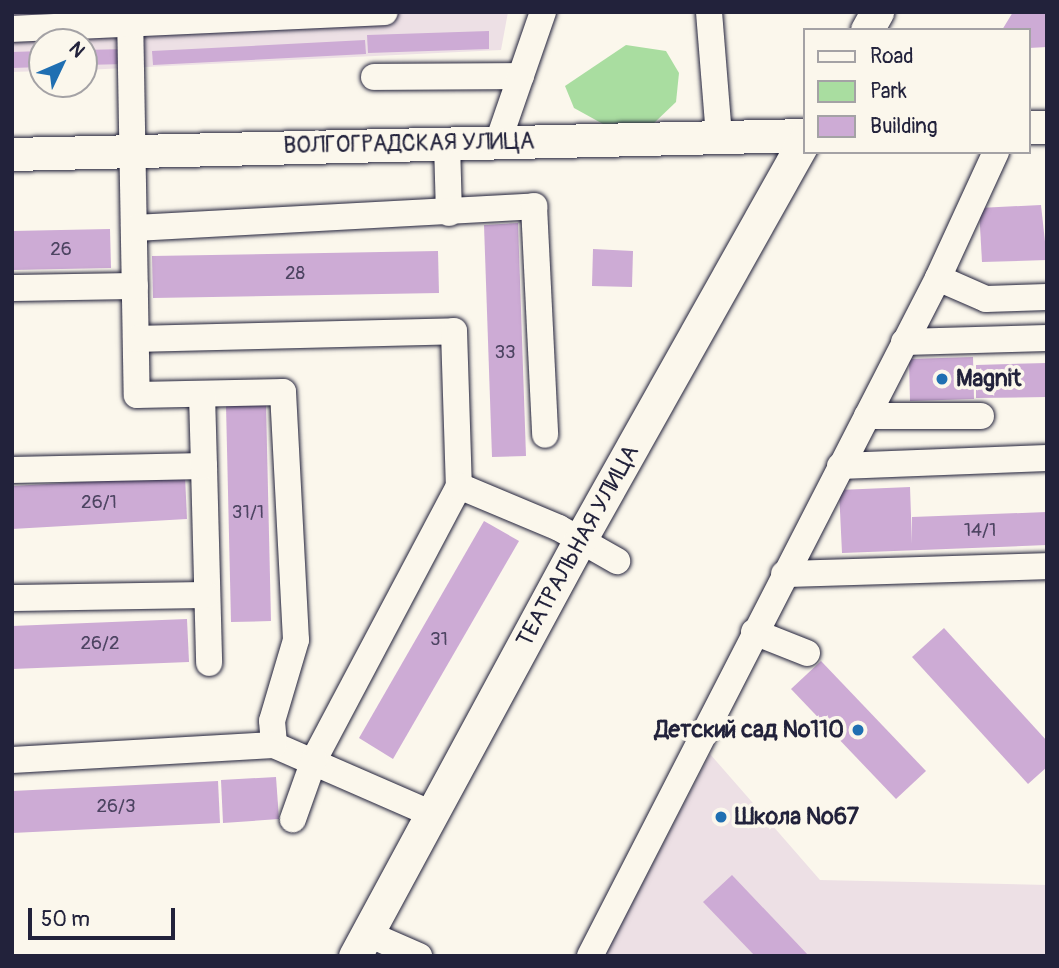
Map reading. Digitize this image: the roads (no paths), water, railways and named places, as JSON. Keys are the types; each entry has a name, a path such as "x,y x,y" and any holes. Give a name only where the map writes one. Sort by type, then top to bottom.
{"main road":[{"path":"868,28 877,12"},
{"name":"ВОЛГОГРАДСКАЯ УЛИЦА","path":"12,154 804,137"},
{"name":"ТЕАТРАЛЬНАЯ УЛИЦА","path":"360,944 580,540 804,139"}],"lane":[{"path":"12,29 75,19 383,12"},
{"path":"498,142 543,12"},
{"path":"709,12 719,137"},
{"path":"129,18 137,395 283,392 296,640 272,721 274,745"},
{"path":"374,77 521,76"},
{"path":"447,143 449,213"},
{"path":"590,956 784,573 938,278 995,154"},
{"path":"134,228 449,213 475,206 534,206 544,435"},
{"path":"938,278 986,299 1047,297"},
{"path":"12,288 135,286"},
{"path":"136,339 454,331 459,486 314,760 293,819"},
{"path":"904,342 1047,338"},
{"path":"202,394 209,663"},
{"path":"867,416 981,416"},
{"path":"840,466 1047,458"},
{"path":"12,470 204,466"},
{"path":"459,486 580,540 617,561"},
{"path":"784,573 1047,566"},
{"path":"12,598 207,595"},
{"path":"754,632 807,653"},
{"path":"12,760 274,745 314,760 430,813"},
{"path":"360,944 419,956"}],"place":[{"name":"Magnit","path":"942,379"},
{"name":"Детский сад №110","path":"858,730"},
{"name":"Школа №67","path":"721,817"}]}
